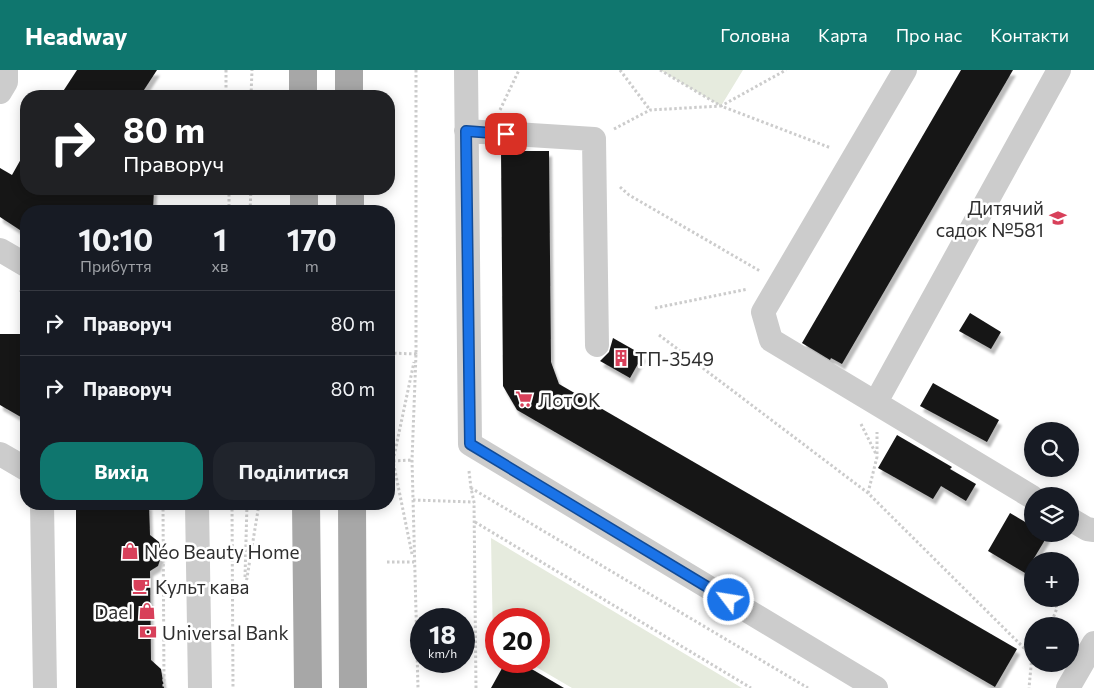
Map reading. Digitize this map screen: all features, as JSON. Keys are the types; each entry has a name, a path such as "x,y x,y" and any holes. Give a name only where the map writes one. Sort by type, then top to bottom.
{"main road":[{"path":"302,70 303,90"},
{"path":"349,70 349,90"},
{"path":"306,510 308,688"},
{"path":"352,510 354,688"}],"lane":[{"path":"0,92 6,82 6,70"},
{"path":"466,70 477,132 470,444 876,688"},
{"path":"905,70 763,312 771,340 1024,491"},
{"path":"876,402 1059,70"},
{"path":"477,132 594,139 597,344"},
{"path":"0,250 20,261"},
{"path":"0,454 20,466"},
{"path":"42,510 45,688"},
{"path":"197,510 200,688"},
{"path":"1079,524 1087,529 1094,530"},
{"path":"1068,688 1094,643"}],"path":[{"path":"226,70 226,90"},
{"path":"251,90 252,70"},
{"path":"416,70 416,354 412,460 418,688"},
{"path":"477,132 519,70"},
{"path":"620,70 650,110"},
{"path":"660,70 721,106 855,156"},
{"path":"594,139 650,110 721,106 786,70"},
{"path":"594,167 629,195 780,283"},
{"path":"656,308 780,283"},
{"path":"659,335 868,492 1024,648"},
{"path":"395,352 416,354"},
{"path":"395,452 416,354"},
{"path":"868,492 877,457 876,402"},
{"path":"395,461 412,460"},
{"path":"395,471 414,562"},
{"path":"476,688 475,522 471,488 808,688"},
{"path":"413,500 474,502"},
{"path":"163,510 164,688"},
{"path":"232,510 233,688"},
{"path":"247,510 245,590 258,510"},
{"path":"475,522 751,688"},
{"path":"387,562 414,562"},
{"path":"1029,688 1030,672"}],"shaded area":[{"path":"660,70 743,70 721,106"},
{"path":"491,538 742,688 572,688 546,673 550,673 550,608 492,608"}],"building":[{"path":"77,70 157,70 144,90 64,90"},
{"path":"961,70 1013,70 842,364 831,358 830,360 802,343"},
{"path":"501,151 549,151 551,362 559,384 1017,649 995,687 517,410 503,386"},
{"path":"20,161 20,195 154,195 153,205 20,205 20,230 0,217 0,168 12,175"},
{"path":"970,313 1001,332 991,349 959,331"},
{"path":"0,334 20,334 20,417 0,405"},
{"name":"ТП-3549","path":"613,338 643,355 630,378 600,361 609,352"},
{"path":"933,383 999,420 987,442 920,406"},
{"path":"897,435 952,467 950,469 976,484 966,501 941,486 933,499 878,468"},
{"path":"76,510 149,510 150,535 159,542 162,554 158,566 150,571 151,660 161,669 164,688 76,688"},
{"path":"1010,513 1024,521 1024,542 1044,542 1038,552 1024,552 1024,572 988,551"},
{"path":"499,673 538,673 564,688 491,688"}],"place":[{"name":"Дитячий садок №581","path":"1058,218"},
{"name":"ТП-3549","path":"621,358"},
{"name":"ЛотОК","path":"524,399"},
{"name":"Néo Beauty Home","path":"130,551"},
{"name":"Культ кава","path":"141,586"},
{"name":"Dael","path":"147,611"},
{"name":"Universal Bank","path":"148,632"}],"route":[{"path":"506,134 466,131 470,444 729,600"}]}
